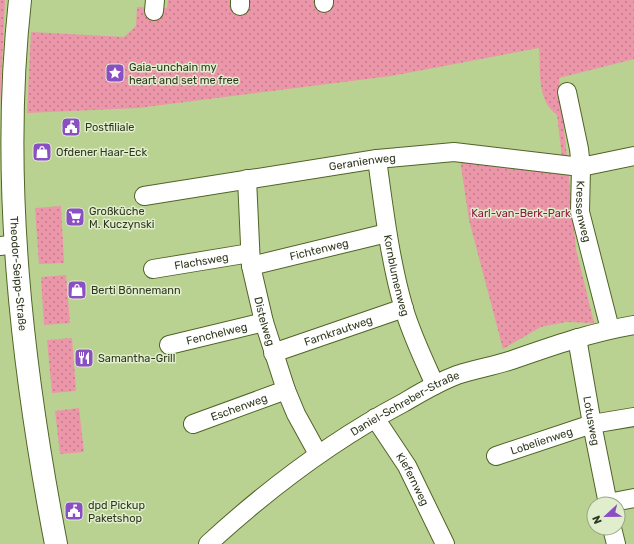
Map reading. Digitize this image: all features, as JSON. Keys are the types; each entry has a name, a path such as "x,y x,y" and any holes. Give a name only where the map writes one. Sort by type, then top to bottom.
{"street":[{"name":"Theodor-Seipp-Straße","path":"20,0 14,58 8,245 24,334 32,406 42,469 56,544"},
{"name":"Kressenweg","path":"567,92 579,149 581,167 580,212 610,329"},
{"name":"Geranienweg","path":"144,196 377,160 454,152 581,167 634,156"},
{"name":"Kornblumenweg","path":"377,160 387,233 404,308 417,344 435,385"},
{"name":"Distelweg","path":"247,179 250,259 264,322 286,390 296,414 318,454"},
{"name":"Fichtenweg","path":"250,259 387,233"},
{"name":"Flachsweg","path":"154,269 250,259"},
{"name":"Farnkrautweg","path":"273,353 404,308"},
{"name":"Fenchelweg","path":"169,345 264,322"},
{"name":"Daniel-Schreber-Straße","path":"208,544 241,514 318,454 375,418 435,385 457,375 505,362 577,338 610,329 634,325"},
{"name":"Lotusweg","path":"577,338 607,496"},
{"name":"Eschenweg","path":"193,424 286,390"},
{"name":"Lobelienweg","path":"496,456 592,424 634,417"},
{"name":"Kiefernweg","path":"375,418 407,466 444,544"}],"green space":[{"path":"0,0 5,0 0,107"},
{"name":"Karl-van-Berk-Park","path":"168,0 634,0 634,59 559,78 576,249 594,323 566,322 541,327 503,349 469,220 459,153 563,166 557,115 550,109 541,84 539,48 391,76 138,108 27,113 31,32 124,37 136,26 137,7 167,8"},
{"path":"61,206 64,263 39,264 35,208"},
{"path":"66,275 70,323 44,325 41,277"},
{"path":"72,338 76,391 52,393 47,340"},
{"path":"79,408 84,452 60,454 55,411"}],"place":[{"name":"Gaia-unchain my heart and set me free","path":"115,73"},
{"name":"Postfiliale","path":"71,127"},
{"name":"Ofdener Haar-Eck","path":"42,152"},
{"name":"Großküche M. Kuczynski","path":"75,217"},
{"name":"Berti Bönnemann","path":"77,290"},
{"name":"Samantha-Grill","path":"84,358"},
{"name":"dpd Pickup Paketshop","path":"74,511"}]}
